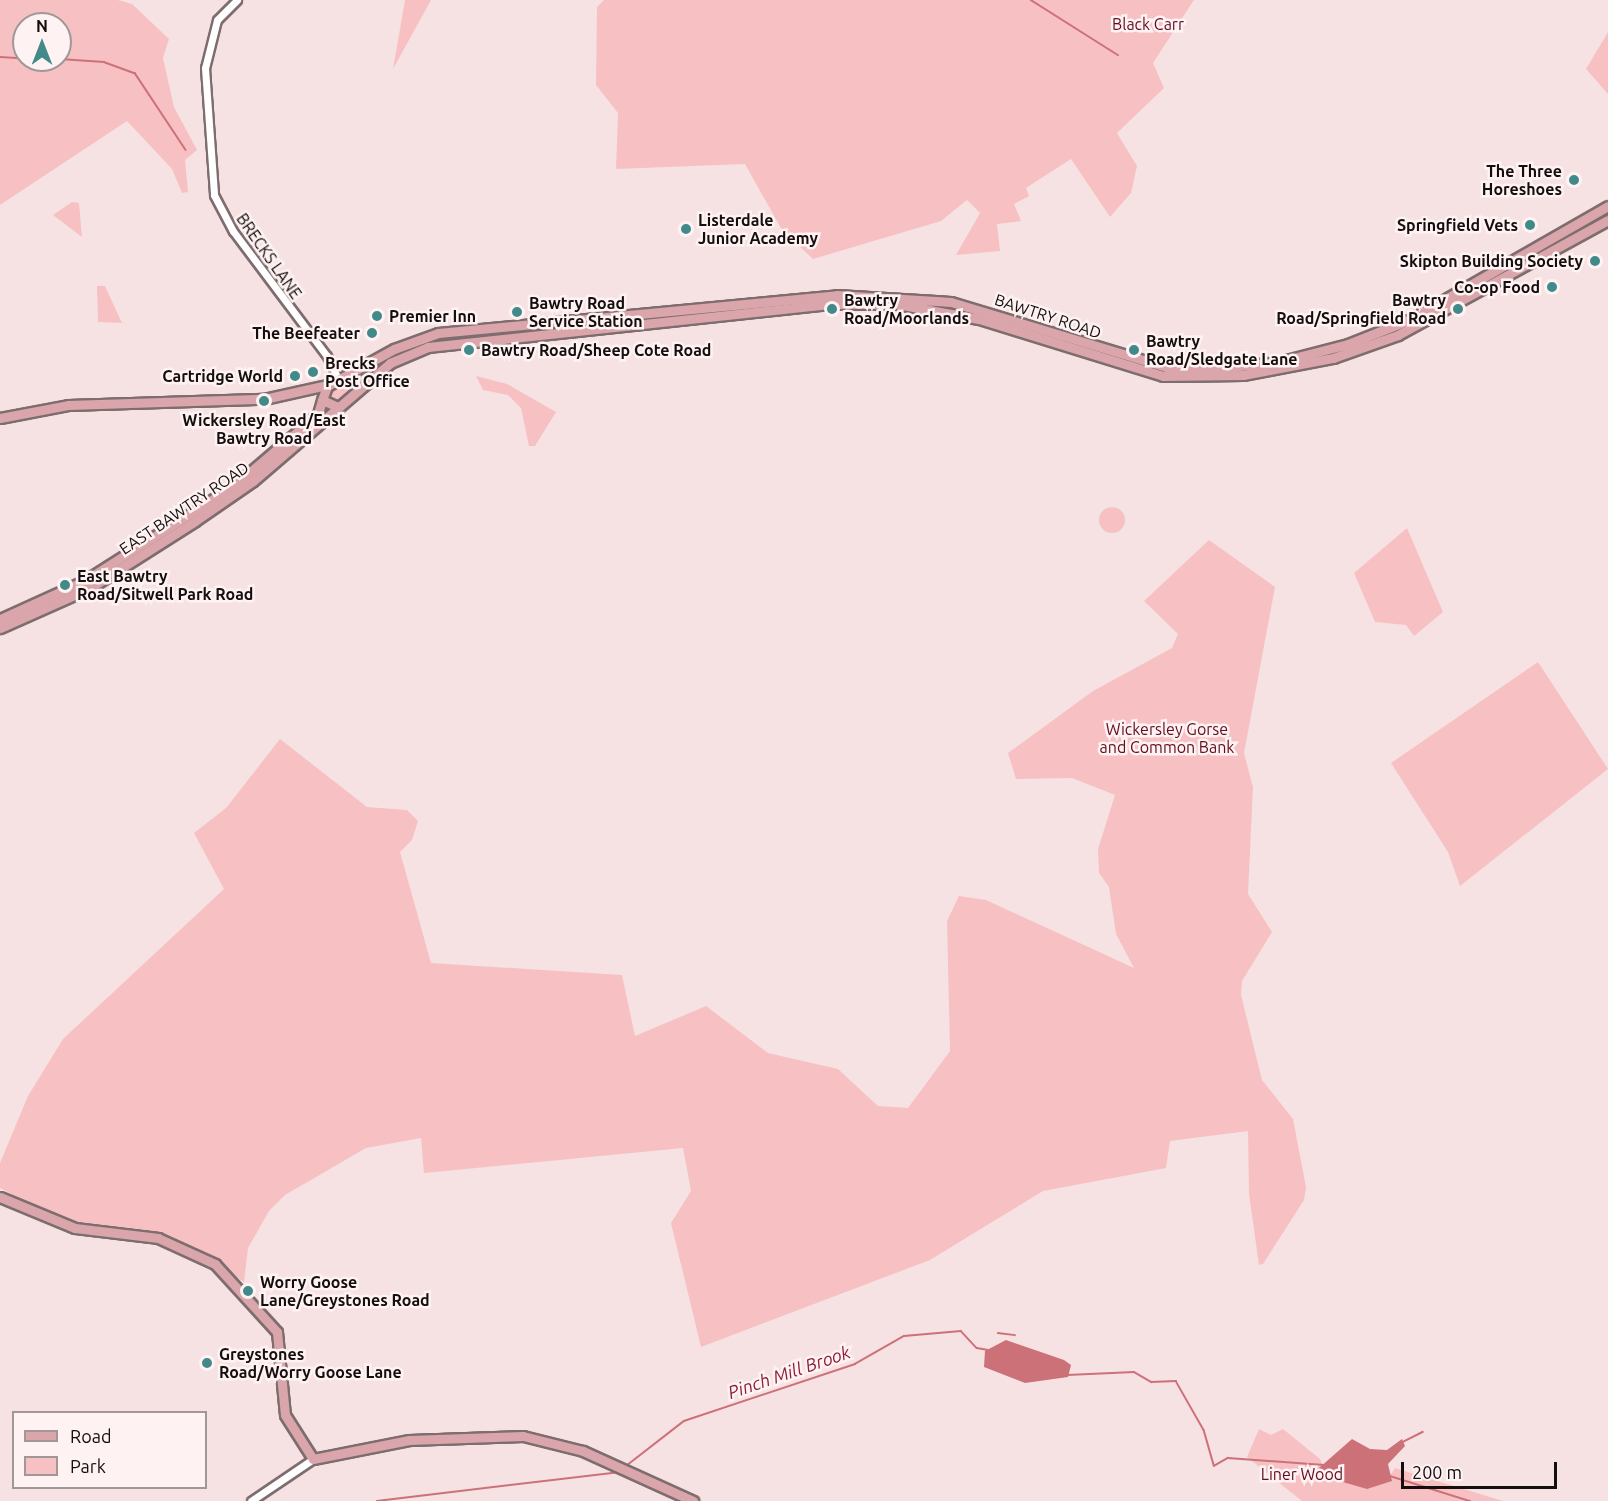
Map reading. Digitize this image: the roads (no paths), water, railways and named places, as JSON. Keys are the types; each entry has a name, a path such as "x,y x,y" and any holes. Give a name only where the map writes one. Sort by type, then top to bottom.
{"main road":[{"name":"BAWTRY ROAD","path":"290,395 330,385 422,337 491,326 873,294 967,306 1153,364 1201,370 1278,362 1372,340 1436,307 1563,227 1608,206"},
{"name":"BAWTRY ROAD","path":"338,407 390,363 419,350 494,339 832,304 897,304 979,319 1103,360 1163,376 1224,377 1305,365 1449,310 1563,241 1608,220"},
{"path":"491,326 497,331 494,339"},
{"path":"1085,344 1085,350 1103,360"},
{"path":"343,379 358,389"},
{"path":"321,399 330,385"},
{"path":"0,418 68,405 290,395 321,399 338,407"},
{"name":"EAST BAWTRY ROAD","path":"0,619 86,580 235,485 318,414 321,399"},
{"name":"EAST BAWTRY ROAD","path":"0,628 90,588 195,521 253,481 338,407"},
{"path":"0,1197 75,1228 158,1238 215,1264 277,1332 285,1415 314,1460 409,1440 492,1435 551,1441 624,1469 693,1501"}],"street":[{"name":"BRECKS LANE","path":"237,0 217,20 206,60 214,195 233,231 343,379"},
{"path":"251,1501 314,1460"}],"waterway":[{"path":"1031,0 1118,55"},
{"path":"0,57 12,58"},
{"path":"72,60 104,62 135,73 186,150"},
{"name":"Pinch Mill Brook","path":"626,1466 684,1421 855,1364 904,1336 961,1331 977,1348 988,1350"},
{"path":"998,1333 1015,1335"},
{"name":"Pinch Mill Brook","path":"1067,1375 1134,1372 1151,1382 1176,1381 1204,1430 1214,1466 1228,1458 1324,1465"},
{"path":"1403,1442 1423,1432"},
{"name":"Pinch Mill Brook","path":"377,1501 620,1472"},
{"name":"Pinch Mill Brook","path":"1390,1476 1470,1501"}],"place":[{"name":"The Three Horeshoes","path":"1574,180"},
{"name":"Springfield Vets","path":"1530,225"},
{"name":"Listerdale Junior Academy","path":"686,229"},
{"name":"Skipton Building Society","path":"1595,261"},
{"name":"Co-op Food","path":"1552,287"},
{"name":"Bawtry Road/Moorlands","path":"832,309"},
{"name":"Bawtry Road/Springfield Road","path":"1458,309"},
{"name":"Bawtry Road Service Station","path":"517,312"},
{"name":"Premier Inn","path":"377,316"},
{"name":"The Beefeater","path":"372,333"},
{"name":"Bawtry Road/Sheep Cote Road","path":"469,350"},
{"name":"Bawtry Road/Sledgate Lane","path":"1134,350"},
{"name":"Brecks Post Office","path":"313,372"},
{"name":"Cartridge World","path":"295,376"},
{"name":"Wickersley Road/East Bawtry Road","path":"264,401"},
{"name":"East Bawtry Road/Sitwell Park Road","path":"65,585"},
{"name":"Worry Goose Lane/Greystones Road","path":"248,1291"},
{"name":"Greystones Road/Worry Goose Lane","path":"207,1363"}],"park label":[{"name":"Black Carr","path":"1148,24"},
{"name":"Wickersley Gorse and Common Bank","path":"1167,738"},
{"name":"Liner Wood","path":"1302,1474"}]}
